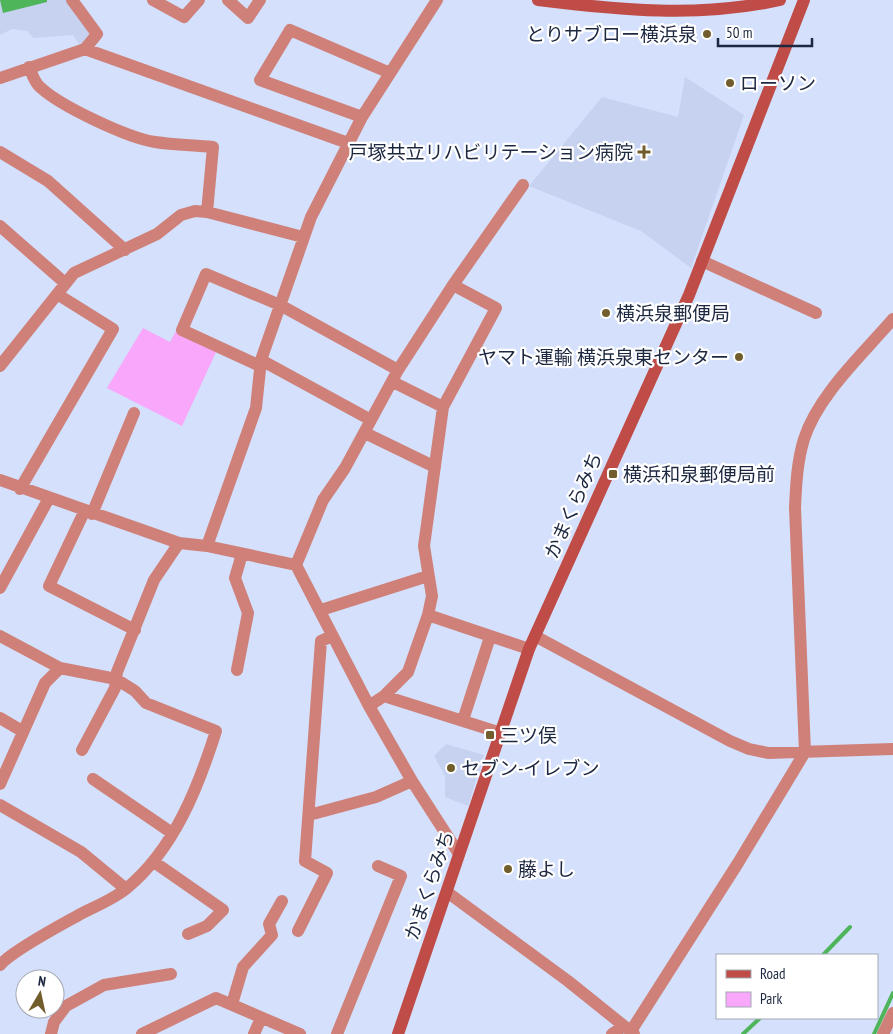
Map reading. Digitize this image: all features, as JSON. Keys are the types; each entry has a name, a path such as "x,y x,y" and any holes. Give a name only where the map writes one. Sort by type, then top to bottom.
{"main road":[{"path":"538,0 593,7 698,12 750,7 780,0"},
{"name":"かまくらみち","path":"398,1034 529,649 689,295 804,0"}],"street":[{"path":"0,78 86,49 98,34 72,0"},
{"path":"153,0 184,17 199,0"},
{"path":"228,0 248,18 260,0"},
{"path":"207,546 256,408 261,363 303,236 362,117 437,0"},
{"path":"362,117 260,80 290,30 390,73"},
{"path":"86,49 348,144"},
{"path":"29,67 39,86 88,117 128,134 154,142 213,147 207,212"},
{"path":"0,152 48,181 125,250"},
{"path":"296,564 323,500 345,468 395,376 453,285 523,185"},
{"path":"0,366 74,273 157,234 181,215 195,211 207,212 303,236"},
{"path":"0,226 61,288 113,329 20,489"},
{"path":"702,261 816,313"},
{"path":"371,420 261,363 182,330 206,274 280,305 443,407"},
{"path":"369,706 384,696 408,672 428,615 432,596 424,546 443,407 496,308 453,285"},
{"path":"612,1034 630,1030 738,863 805,752 796,508 797,472 804,439 824,400 893,319"},
{"path":"134,413 89,512 49,586 135,630"},
{"path":"365,433 434,467"},
{"path":"0,480 20,489 179,543 207,546 296,564"},
{"path":"0,588 49,498"},
{"path":"82,750 114,688 117,672 154,580 179,543"},
{"path":"237,670 248,613 235,578 242,554"},
{"path":"296,564 369,706 412,781 459,854"},
{"path":"321,610 428,576"},
{"path":"428,615 529,649"},
{"path":"0,636 60,668 116,679 135,690 146,703 216,731 200,780 172,833 154,862 126,890 54,929 0,966"},
{"path":"298,931 327,873 306,861 322,641 332,636"},
{"path":"535,636 730,741 749,749 768,752 893,749"},
{"path":"463,720 490,637"},
{"path":"0,784 45,682 60,668"},
{"path":"384,696 501,732"},
{"path":"0,718 22,731"},
{"path":"93,780 172,833"},
{"path":"309,815 376,797 412,781"},
{"path":"0,805 81,852 126,890"},
{"path":"154,862 223,910 207,926 188,934"},
{"path":"337,1034 401,876 378,866"},
{"path":"447,892 568,981 630,1030"},
{"path":"232,1004 243,967 272,935 269,924 282,901"},
{"path":"51,1034 54,1022 66,1006 104,985 171,974"},
{"path":"142,1034 216,998 300,1034"},
{"path":"883,1034 893,1013"},
{"path":"254,1034 261,1018"},
{"path":"160,1026 172,1034"}],"shaded area":[{"path":"0,0 68,0 90,33 86,37 88,41 80,45 73,35 34,38 27,31 12,29 0,35"},
{"path":"0,0 47,0 47,2 3,13"},
{"name":"戸塚共立リハビリテーション病院","path":"685,77 744,115 691,268 641,231 529,186 602,97 678,117"},
{"path":"446,744 484,755 468,806 445,797 445,776 434,756"}],"green space":[{"path":"143,328 170,342 176,331 217,350 182,426 107,388"}],"waterway":[{"path":"824,954 850,927"},
{"path":"874,1034 893,993"},
{"path":"743,1034 759,1019"}],"place":[{"name":"とりサブロー横浜泉","path":"707,34"},
{"name":"ローソン","path":"730,83"},
{"name":"戸塚共立リハビリテーション病院","path":"644,152"},
{"name":"横浜泉郵便局","path":"606,313"},
{"name":"ヤマト運輸 横浜泉東センター","path":"739,357"},
{"name":"横浜和泉郵便局前","path":"613,474"},
{"name":"三ツ俣","path":"490,735"},
{"name":"セブン-イレブン","path":"451,768"},
{"name":"藤よし","path":"508,869"}]}
